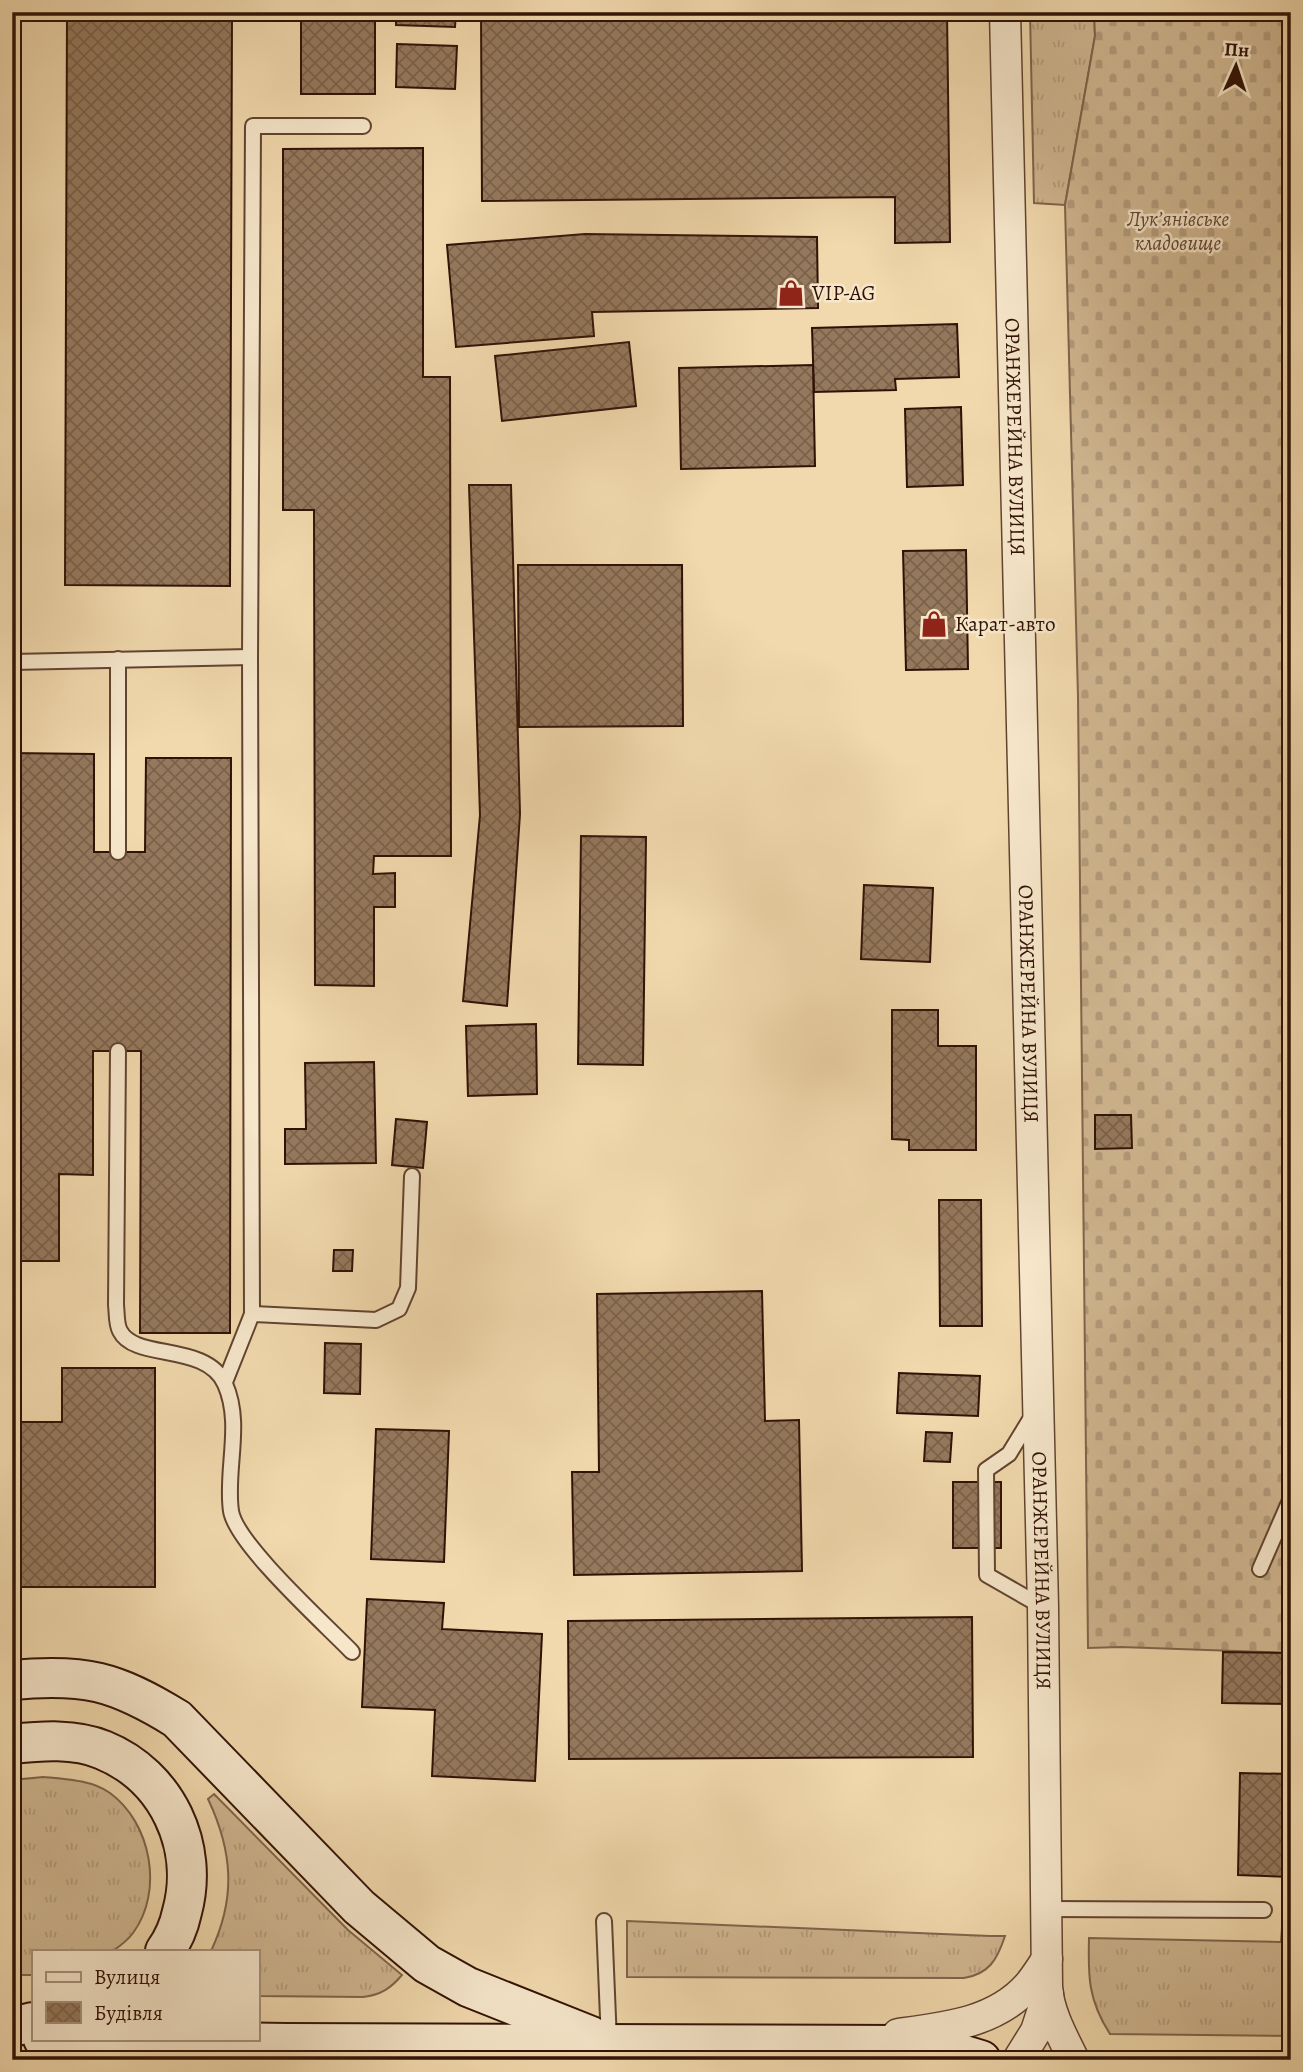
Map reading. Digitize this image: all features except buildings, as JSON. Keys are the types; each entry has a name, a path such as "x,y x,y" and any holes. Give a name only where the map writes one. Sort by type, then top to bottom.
{"main road":[{"path":"12,1680 77,1678 110,1684 145,1699 177,1719 359,1907 427,1964 468,1987 609,2043"},
{"path":"12,1744 71,1742 101,1749 131,1764 156,1790 179,1828 189,1866 187,1895 180,1922 166,1950"},
{"path":"12,2027 32,2022"},
{"path":"12,2038 32,2039"},
{"path":"104,2040 820,2045 941,2048 981,2060"}],"street":[{"name":"ОРАНЖЕРЕЙНА ВУЛИЦЯ","path":"1005,12 1043,1607 1048,1994"},
{"path":"820,2045 936,2029 984,2017 1007,2004 1027,1986 1047,1959"},
{"path":"1018,2060 1036,2031 1048,1994"},
{"path":"1048,1994 1074,2060"}],"lane":[{"path":"225,1382 252,1314 250,657 253,126 363,126"},
{"path":"12,662 250,657"},
{"path":"118,659 118,852"},
{"path":"118,1051 116,1305 120,1331 134,1345 178,1353 208,1364 225,1382 233,1413 231,1510 236,1527 250,1547 352,1652"},
{"path":"252,1314 376,1320 399,1309 408,1288 412,1176"},
{"path":"1038,1406 1009,1454 986,1470 987,1575 1043,1607"},
{"path":"1260,1569 1291,1498"},
{"path":"1046,1909 1264,1910"},
{"path":"604,1921 609,2043"}],"green space":[{"path":"1030,12 1094,12 1095,36 1065,205 1034,203"},
{"name":"Лукʼянівське кладовище","path":"1094,12 1291,12 1291,1653 1088,1648 1078,697 1065,205 1095,36"},
{"path":"43,1777 95,1785 110,1793 124,1806 135,1822 148,1859 148,1898 143,1916 133,1933 114,1950 32,1950 32,1975 12,1975 12,1780"},
{"path":"214,1794 348,1930 402,1975 394,1984 380,1993 363,1997 259,1996 259,1950 211,1950 225,1912 228,1875 223,1838 208,1799"},
{"path":"1284,1900 1291,1900 1291,2036 1110,2034 1093,1999 1089,1938 1281,1942"},
{"path":"627,1921 1005,1936 991,1964 980,1973 964,1978 627,1977"}],"place":[{"name":"VIP-AG","path":"791,293"},
{"name":"Карат-авто","path":"934,624"}]}
